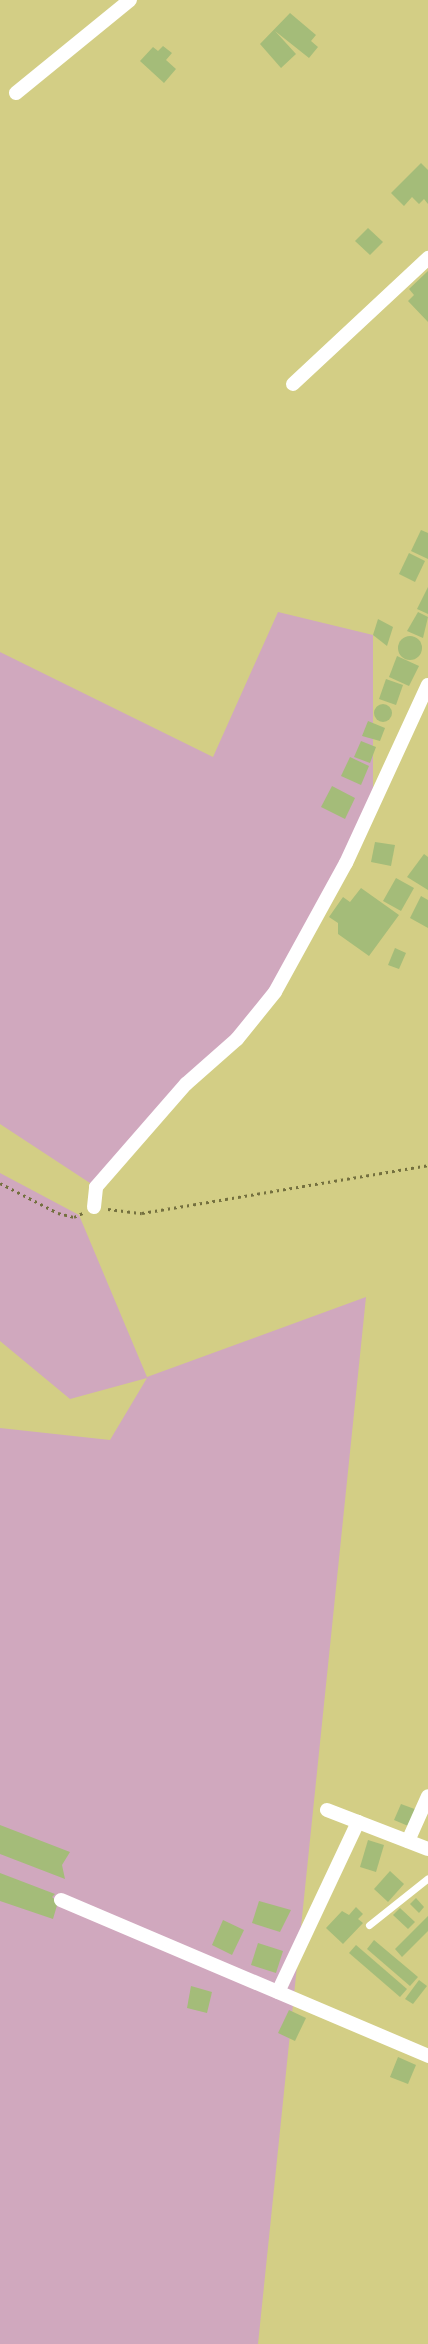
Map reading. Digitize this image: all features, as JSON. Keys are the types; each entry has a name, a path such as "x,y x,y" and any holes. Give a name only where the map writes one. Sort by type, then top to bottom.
{"street":[{"path":"16,92 130,0"},
{"path":"293,384 428,258"},
{"path":"94,1207 96,1187 186,1084 237,1040 275,992 346,863 428,685"},
{"path":"408,1841 428,1796"},
{"path":"327,1810 428,1849"},
{"path":"278,1992 358,1822"},
{"path":"61,1900 428,2056"}],"lane":[{"path":"369,1925 428,1878"}],"path":[{"path":"0,1183 68,1216 94,1207 140,1213 428,1165"}],"shaded area":[{"path":"278,612 373,635 373,807 258,1014 96,1187 0,1124 0,652 213,757"},
{"path":"0,1173 79,1215 147,1377 366,1297 258,2344 0,2344 0,1428 110,1440 147,1378 70,1399 0,1341"}],"building":[{"path":"290,13 316,35 311,41 318,47 309,58 275,31 296,54 281,68 260,44"},
{"path":"163,46 172,53 166,60 176,69 164,83 140,61 153,47 158,51"},
{"path":"421,163 428,170 428,204 424,199 419,204 412,197 404,206 391,193"},
{"path":"368,228 383,242 370,255 355,241"},
{"path":"428,271 428,322 408,301 414,295 409,289"},
{"path":"421,530 428,533 428,559 411,551"},
{"path":"409,553 425,561 415,582 399,574"},
{"path":"428,587 428,614 417,609"},
{"path":"418,612 428,617 423,638 407,631"},
{"path":"378,619 393,627 387,646 373,635"},
{"path":"410,636 419,639 422,648 419,657 410,660 401,657 398,648 401,639"},
{"path":"397,656 419,666 409,686 389,677"},
{"path":"386,679 403,685 396,705 379,699"},
{"path":"379,704 387,704 392,709 390,720 379,722 374,717 374,709"},
{"path":"368,721 385,728 380,741 362,736"},
{"path":"361,741 376,747 370,763 354,757"},
{"path":"350,757 369,766 361,785 341,776"},
{"path":"332,786 355,798 345,819 321,807"},
{"path":"375,842 395,845 391,866 371,862"},
{"path":"424,854 428,857 428,890 407,877"},
{"path":"396,878 414,888 401,911 383,901"},
{"path":"361,888 399,915 369,956 338,934 338,923 329,917 343,897 350,902"},
{"path":"421,896 428,900 428,928 410,918"},
{"path":"395,948 406,953 399,969 388,965"},
{"path":"401,1804 420,1811 413,1828 394,1820"},
{"path":"0,1825 70,1852 62,1865 65,1879 0,1854"},
{"path":"368,1840 384,1845 376,1872 360,1867"},
{"path":"390,1871 404,1884 388,1902 374,1889"},
{"path":"0,1873 55,1894 52,1897 58,1902 53,1919 0,1901"},
{"path":"416,1898 424,1907 419,1913 410,1904"},
{"path":"259,1901 291,1910 280,1932 252,1923"},
{"path":"356,1907 363,1914 358,1919 363,1923 343,1944 326,1928 342,1911 349,1915"},
{"path":"400,1908 415,1922 408,1929 393,1915"},
{"path":"428,1916 428,1931 402,1957 395,1949"},
{"path":"223,1920 244,1930 232,1955 212,1945"},
{"path":"374,1940 418,1977 410,1986 367,1949"},
{"path":"258,1943 283,1951 276,1973 251,1965"},
{"path":"356,1945 407,1989 400,1997 349,1953"},
{"path":"419,1980 427,1986 413,2004 405,1999"},
{"path":"191,1986 212,1992 207,2013 187,2008"},
{"path":"289,2010 306,2018 295,2041 278,2033"},
{"path":"398,2057 416,2065 408,2084 390,2077"}]}
